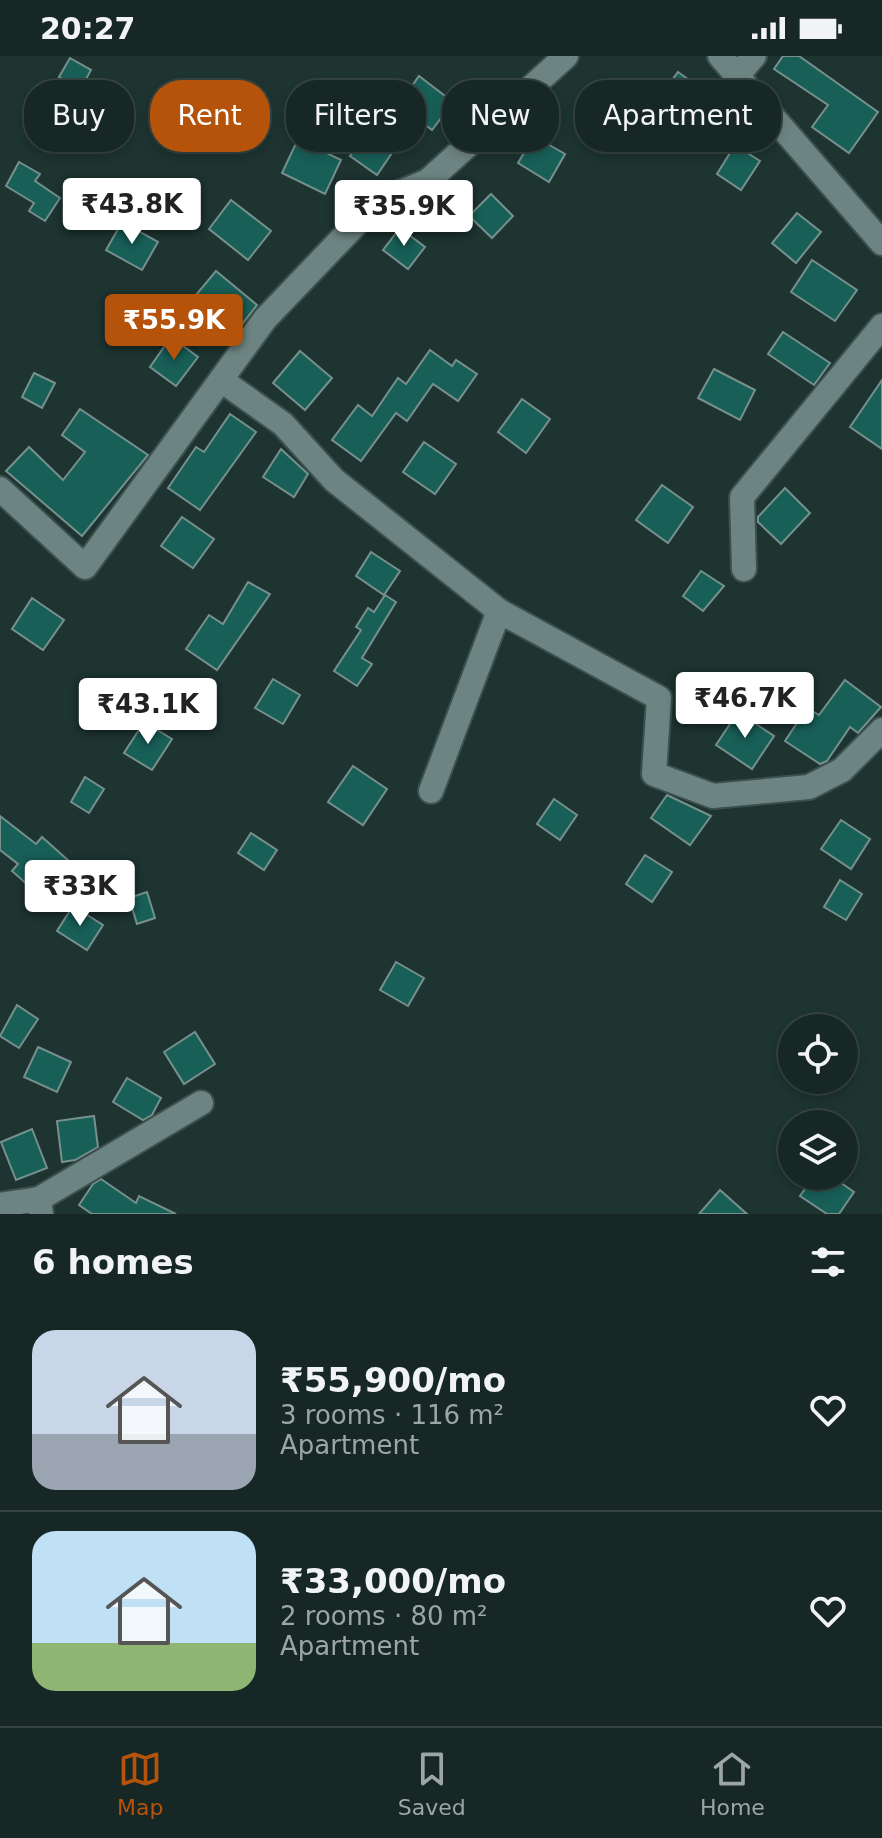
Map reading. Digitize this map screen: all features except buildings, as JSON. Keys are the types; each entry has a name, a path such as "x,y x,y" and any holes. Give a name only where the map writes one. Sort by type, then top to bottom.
{"street":[{"path":"0,489 85,567 265,319 377,202 428,181 566,56"},
{"path":"720,56 882,243"},
{"path":"737,76 754,56"},
{"path":"744,569 742,497 882,326"},
{"path":"221,380 283,424 334,480 499,611 659,698 654,774 713,796 809,787 842,770 882,730"},
{"path":"431,791 499,611"},
{"path":"0,1205 40,1207 201,1103"}]}
